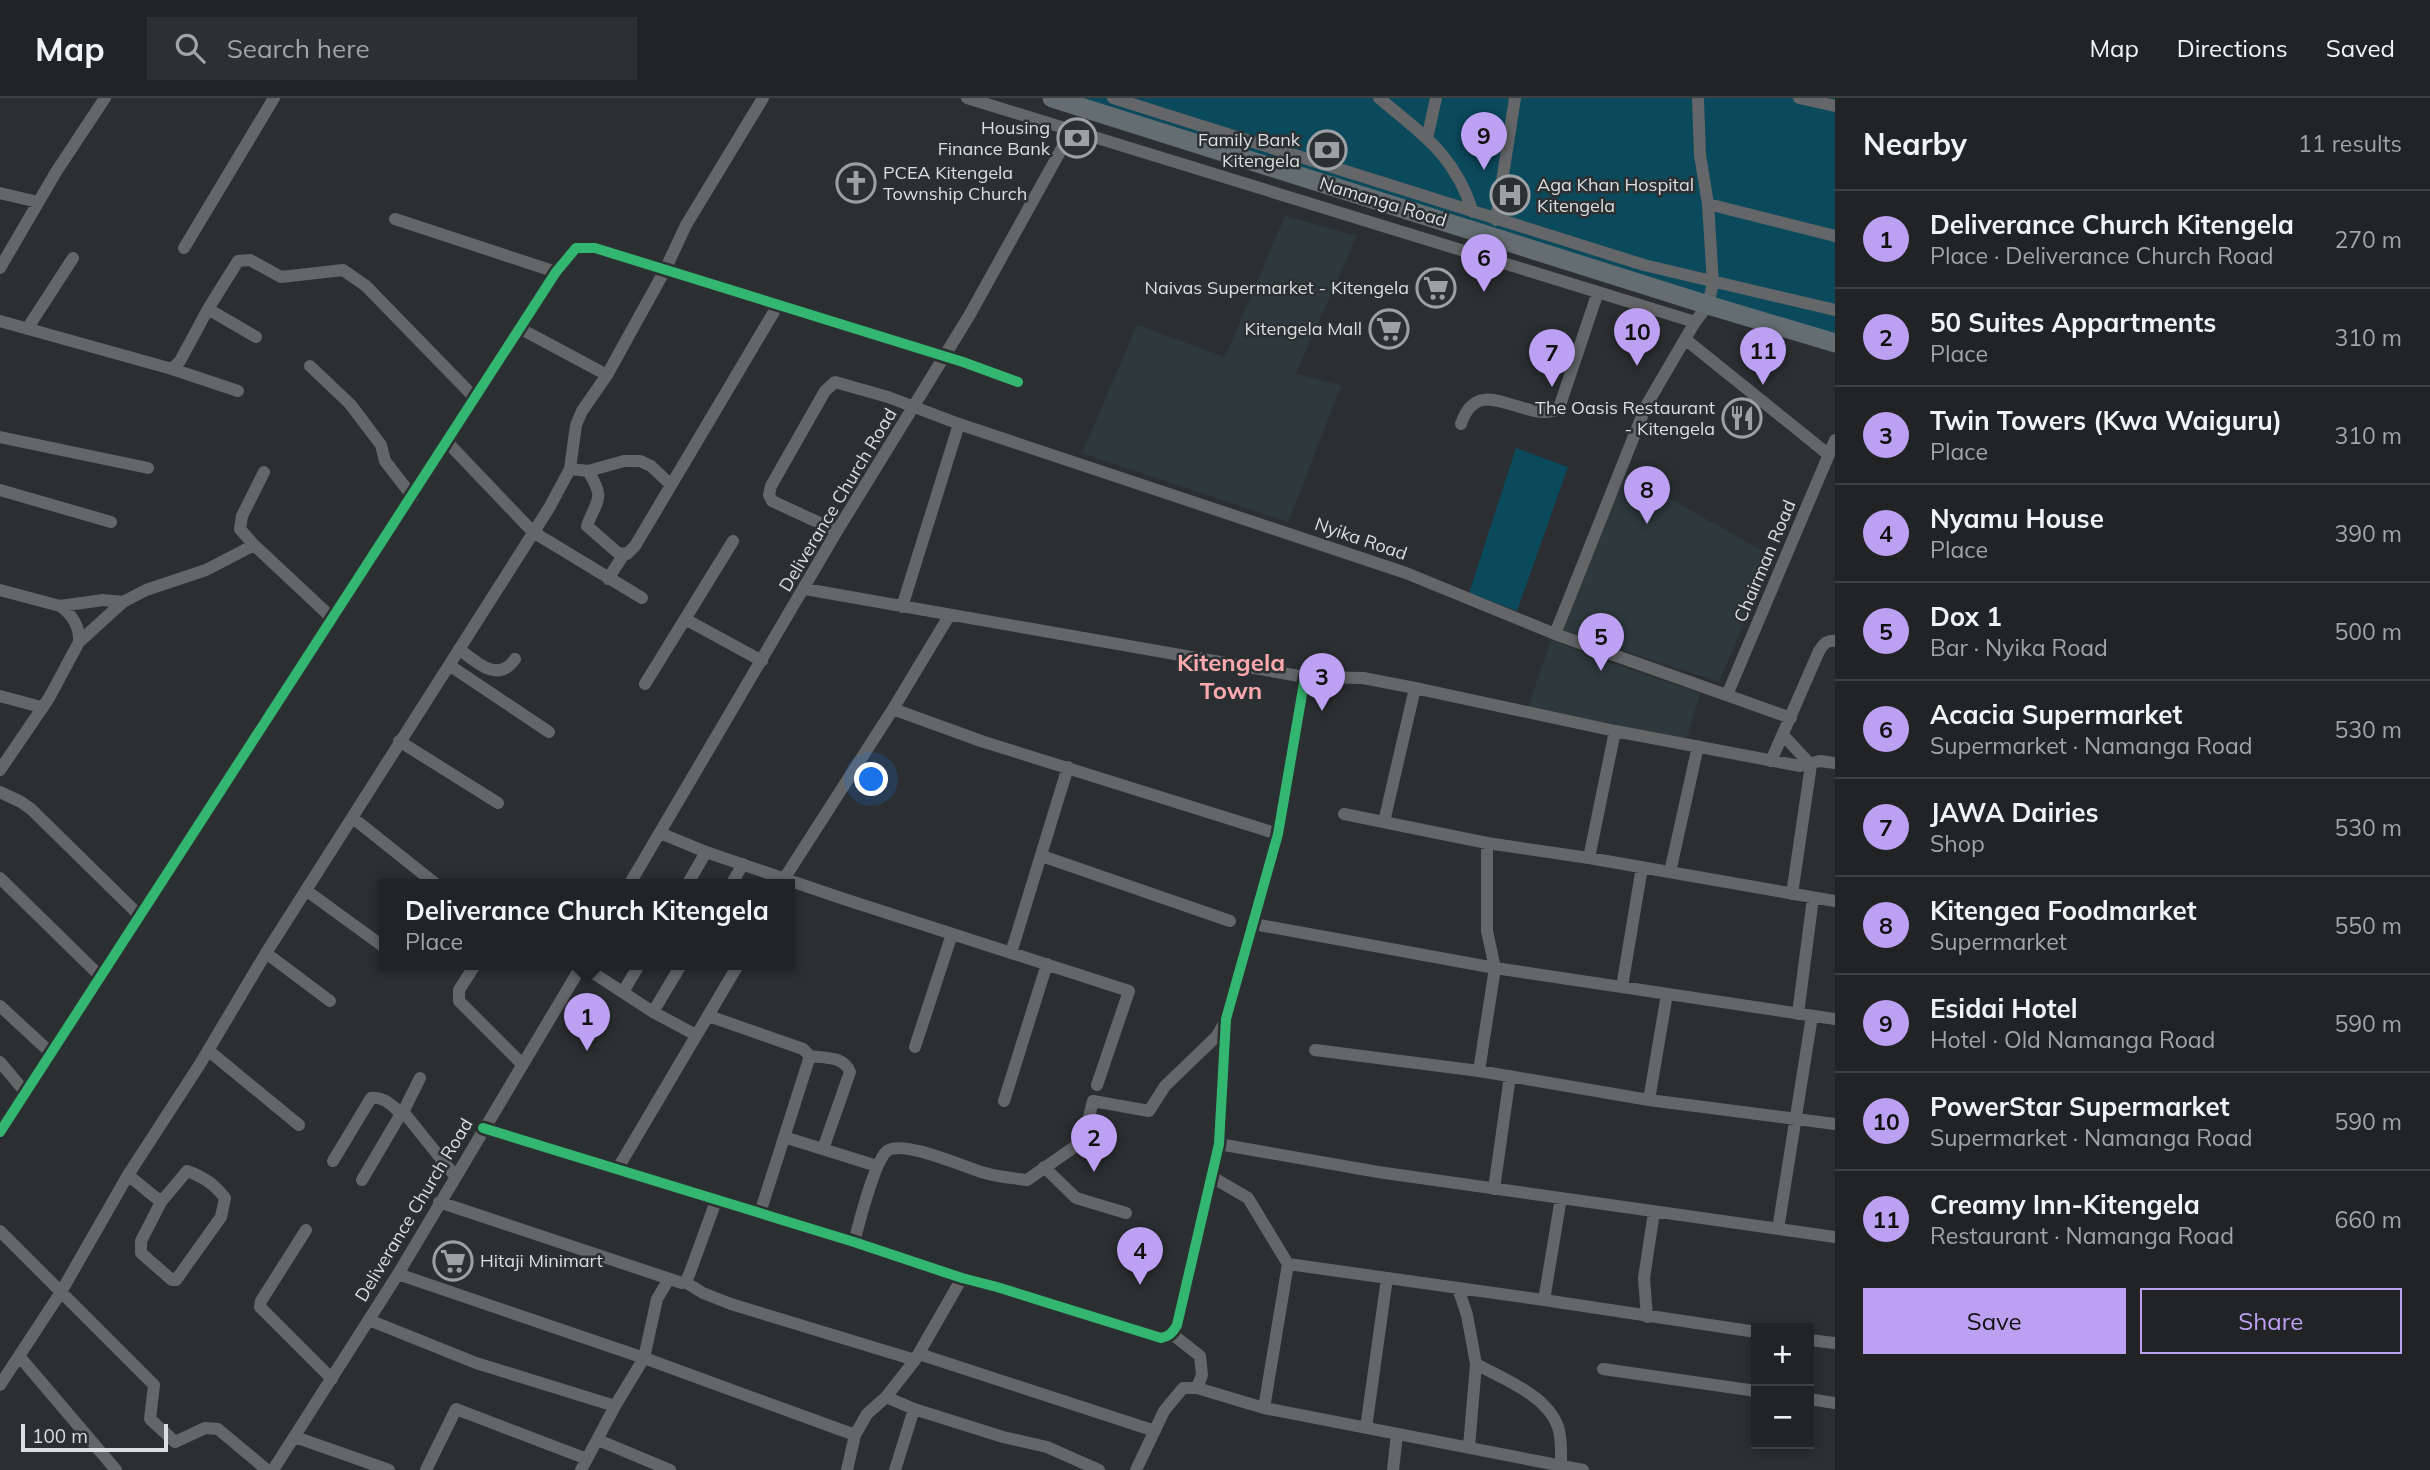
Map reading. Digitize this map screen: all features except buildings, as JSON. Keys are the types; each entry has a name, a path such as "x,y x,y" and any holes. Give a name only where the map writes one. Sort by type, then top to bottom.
{"highway":[{"name":"Namanga Road","path":"1052,98 1093,104 1243,149 1708,305 1835,343"}],"street":[{"path":"0,268 38,202 106,98"},
{"path":"184,248 274,98"},
{"path":"0,1385 61,1292 128,1175 209,1051 266,953 533,532 570,469 576,425 582,411 607,376 692,215 762,98"},
{"path":"967,98 1695,322"},
{"path":"1112,98 1243,149 1472,212 1644,265 1835,310"},
{"path":"1379,98 1447,158 1458,174 1472,212"},
{"path":"1427,139 1436,98"},
{"path":"1496,220 1515,98"},
{"path":"1555,634 1646,406 1695,322 1708,305 1713,283 1708,204 1700,155 1698,98"},
{"path":"1799,98 1835,106"},
{"name":"Deliverance Church Road","path":"633,879 837,531 969,316 1072,130"},
{"path":"0,193 38,202"},
{"path":"1708,204 1835,236"},
{"path":"396,219 556,272"},
{"path":"0,1132 448,443 556,272 576,248 586,246 1018,382"},
{"path":"27,329 73,258"},
{"path":"172,369 180,361 208,309 239,261 244,259 281,277 343,270 366,286 475,398"},
{"path":"1461,424 1465,411 1473,402 1489,398 1534,412 1554,411 1559,405 1598,292"},
{"path":"608,579 624,554 635,546 778,305"},
{"path":"208,309 256,337"},
{"path":"0,321 172,369 238,391"},
{"path":"521,329 607,376"},
{"path":"1685,339 1829,455"},
{"path":"310,366 350,404 380,445 385,461 413,497"},
{"name":"Nyika Road","path":"837,531 772,501 769,495 771,486 825,391 831,383 841,382 1406,573 1555,634 1791,718"},
{"path":"902,607 959,424"},
{"path":"0,436 148,468"},
{"name":"Chairman Road","path":"1727,695 1835,440"},
{"path":"448,443 533,532 642,598"},
{"path":"570,469 588,471 624,461 640,461 651,466 671,485"},
{"path":"588,471 598,486 600,496 587,527 605,543 624,554"},
{"path":"264,472 239,523 240,529 332,618"},
{"path":"0,490 111,522"},
{"path":"645,684 733,541"},
{"path":"79,642 123,602 146,590 206,570 254,545"},
{"path":"805,589 1305,677 1363,678 1615,731 1800,766 1820,761 1835,763"},
{"path":"0,590 60,606 103,600 123,602"},
{"path":"0,770 41,707 50,698 79,642 80,636 71,615 60,606"},
{"path":"784,879 893,709 949,615"},
{"path":"685,620 762,662"},
{"path":"1771,761 1819,651 1824,643 1835,641"},
{"path":"459,649 494,672 510,666 515,659"},
{"path":"449,664 549,732"},
{"path":"854,1242 877,1166 887,1151 897,1148 934,1156 986,1174 1027,1180 1083,1141 1093,1101 1149,1111 1165,1086 1217,1036 1226,1019 1278,834 1305,677"},
{"path":"1384,822 1416,688"},
{"path":"0,696 41,707"},
{"path":"893,709 981,741 1278,834"},
{"path":"1590,858 1615,731"},
{"path":"1783,735 1811,765"},
{"path":"399,741 498,803"},
{"path":"1670,872 1698,746"},
{"path":"1792,894 1811,765"},
{"path":"1011,953 1068,767"},
{"path":"0,792 31,809 140,916"},
{"path":"1344,814 1487,844 1590,858 1835,901"},
{"path":"353,818 429,879"},
{"path":"660,833 778,879"},
{"path":"1479,1071 1494,968 1487,931 1487,844"},
{"path":"690,879 706,852"},
{"path":"1042,856 1230,921"},
{"path":"734,879 743,864"},
{"path":"1622,987 1642,867"},
{"path":"0,878 100,976"},
{"path":"795,885 1129,991 1097,1085"},
{"path":"307,891 379,943"},
{"path":"1798,1014 1812,898"},
{"path":"1254,924 1494,968 1835,1019"},
{"path":"915,1047 952,934"},
{"path":"266,953 331,1001"},
{"path":"1004,1101 1047,964"},
{"path":"472,970 459,990 458,1001 522,1064"},
{"name":"Deliverance Church Road","path":"273,1470 398,1274 578,970"},
{"path":"589,970 653,1012 696,1035"},
{"path":"623,992 636,970"},
{"path":"653,1012 678,970"},
{"path":"618,1168 735,970"},
{"path":"1649,1100 1667,994"},
{"path":"0,1006 51,1053"},
{"path":"709,1016 803,1049 810,1056 841,1060 847,1065 850,1072 823,1149"},
{"path":"1779,1229 1812,1016"},
{"path":"484,1128 1161,1338 1172,1334 1177,1325 1219,1144 1226,1019"},
{"path":"1315,1050 1479,1071 1649,1100 1835,1124"},
{"path":"209,1051 299,1125"},
{"path":"760,1213 810,1056"},
{"path":"0,1062 26,1093"},
{"path":"1494,1189 1510,1076"},
{"path":"362,1180 402,1114 420,1078"},
{"path":"333,1161 371,1098 379,1097 402,1114 408,1115 456,1176"},
{"path":"784,1137 877,1166"},
{"path":"1219,1144 1378,1172 1835,1237"},
{"path":"1044,1167 1076,1198 1126,1213"},
{"path":"187,1171 200,1175 215,1185 225,1198 220,1217 176,1280 172,1280 144,1258 140,1248 161,1202 187,1171"},
{"path":"128,1175 161,1202"},
{"path":"1212,1177 1248,1198 1288,1264 1264,1408"},
{"path":"1544,1300 1561,1198"},
{"path":"685,1283 716,1200"},
{"path":"439,1202 685,1283 732,1304 917,1357 1155,1431"},
{"path":"1647,1317 1644,1278 1654,1212"},
{"path":"306,1230 261,1301 260,1307 332,1379"},
{"path":"0,1231 154,1385 150,1419 161,1431 175,1442 205,1428 218,1429 267,1470"},
{"path":"1288,1264 1751,1331"},
{"path":"398,1274 644,1358 855,1435"},
{"path":"847,1470 855,1435 867,1414 886,1397 917,1357 962,1278"},
{"path":"1366,1428 1387,1278"},
{"path":"426,1470 456,1409 584,1465 644,1358 657,1299 669,1279"},
{"path":"1458,1288 1467,1315 1476,1364 1469,1447"},
{"path":"369,1320 476,1363 615,1406"},
{"path":"1172,1334 1200,1356 1203,1366 1197,1388"},
{"path":"1814,1341 1835,1343"},
{"path":"19,1356 116,1470"},
{"path":"1476,1364 1520,1388 1551,1414 1559,1433 1561,1465"},
{"path":"1603,1368 1751,1390"},
{"path":"1136,1470 1164,1411 1183,1388 1197,1388 1264,1408 1583,1470"},
{"path":"886,1397 914,1409 1003,1437 1047,1447 1099,1470"},
{"path":"1814,1400 1835,1403"},
{"path":"895,1470 914,1409"},
{"path":"1393,1470 1397,1434"},
{"path":"295,1437 388,1470"},
{"path":"598,1440 670,1470"}],"shaded area":[{"path":"1052,98 1835,98 1835,343"},
{"path":"1285,216 1357,236 1296,373 1341,386 1288,522 1082,453 1137,325 1225,357"},
{"path":"1516,448 1568,467 1517,611 1469,593"},
{"path":"1626,474 1772,556 1719,682 1561,630"},
{"path":"1551,640 1700,693 1685,743 1526,713"}],"cycle path":[{"path":"0,1132 556,272 576,248 595,248 963,362 1018,382"},
{"path":"483,1128 962,1278 1161,1338 1167,1336 1177,1325 1219,1144 1226,1019 1278,834 1305,677"}],"place":[{"name":"Housing Finance Bank","path":"1077,138"},
{"name":"Family Bank Kitengela","path":"1327,150"},
{"name":"Esidai Hotel","path":"1484,170"},
{"name":"PCEA Kitengela Township Church","path":"856,183"},
{"name":"Aga Khan Hospital Kitengela","path":"1510,195"},
{"name":"Naivas Supermarket - Kitengela","path":"1436,288"},
{"name":"Acacia Supermarket","path":"1484,292"},
{"name":"Kitengela Mall","path":"1389,329"},
{"name":"PowerStar Supermarket","path":"1637,366"},
{"name":"Creamy Inn-Kitengela","path":"1763,385"},
{"name":"JAWA Dairies","path":"1552,387"},
{"name":"The Oasis Restaurant - Kitengela","path":"1742,418"},
{"name":"Kitengea Foodmarket","path":"1647,524"},
{"name":"Dox 1","path":"1601,671"},
{"name":"Twin Towers (Kwa Waiguru)","path":"1322,711"},
{"name":"Deliverance Church Kitengela","path":"587,1051"},
{"name":"50 Suites Appartments","path":"1094,1172"},
{"name":"Hitaji Minimart","path":"453,1261"},
{"name":"Nyamu House","path":"1140,1285"}],"district":[{"name":"Kitengela Town","path":"1231,677"}]}
